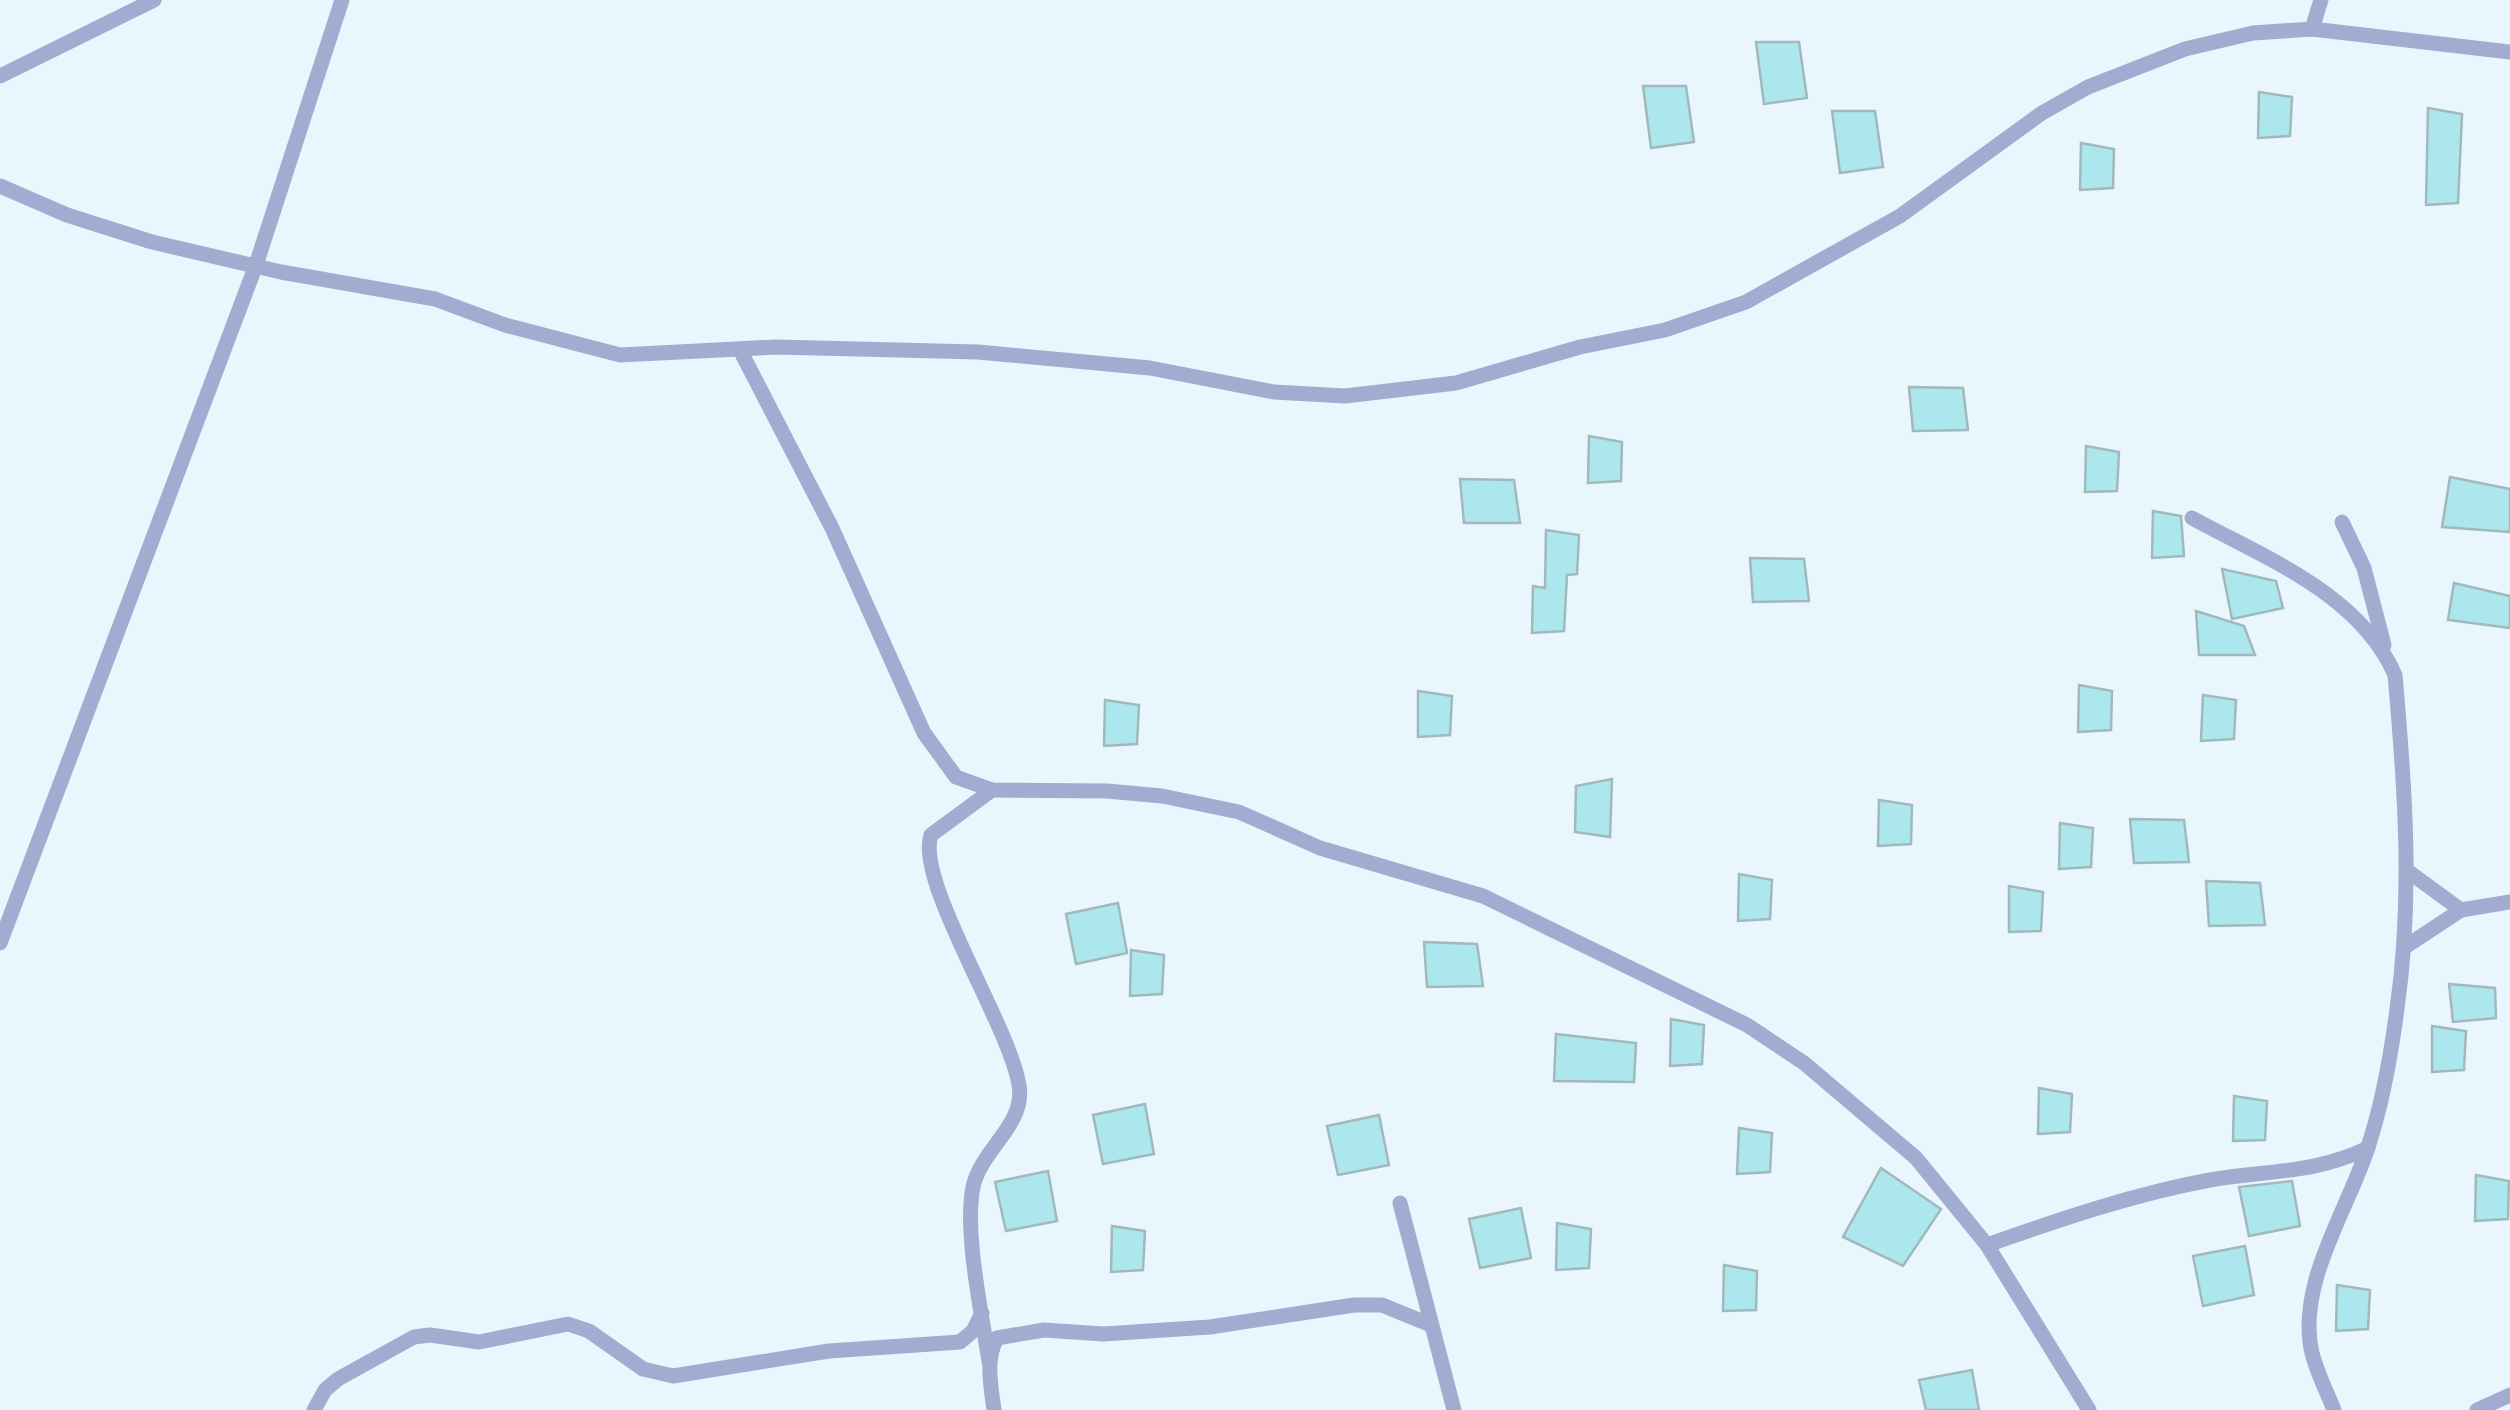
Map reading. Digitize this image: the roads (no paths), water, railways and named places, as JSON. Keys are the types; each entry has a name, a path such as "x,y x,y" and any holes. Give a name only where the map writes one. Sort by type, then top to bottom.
{"street":[{"path":"0,76 154,0"},
{"path":"0,943 256,265 342,0"},
{"path":"2312,29 2320,0"},
{"path":"0,186 66,215 152,242 435,298 505,325 620,355 740,350 978,352 1070,358 1304,396 1392,394 1456,383 1580,347 1665,330 1746,302 1900,216 2042,113 2088,88 2184,49 2253,33 2312,29 2510,52"},
{"path":"740,350 832,528 924,734 956,777 992,790 1107,791 1162,796 1229,810 1320,848 1483,896 1747,1025 1804,1063 1916,1158 1987,1245 2089,1410"},
{"path":"2192,518 2345,606 2386,653"},
{"path":"2334,1410 2312,1352 2311,1310 2322,1264 2368,1148 2397,1012 2409,872 2396,675 2386,653 2364,568 2342,522"},
{"path":"992,790 931,835 928,845 935,885 991,1003 1019,1084 1020,1098 1010,1127 984,1157 972,1192 994,1410"},
{"path":"2409,872 2460,910"},
{"path":"2405,947 2460,910 2510,902"},
{"path":"1987,1245 2115,1202 2209,1180 2333,1165 2368,1148"},
{"path":"2333,1165 2352,1188"},
{"path":"1400,1203 1454,1410"},
{"path":"989,1362 997,1338 1014,1332 1104,1334 1210,1327 1354,1305 1382,1306 1431,1326"},
{"path":"314,1410 325,1390 338,1379 414,1337 479,1342 568,1324 588,1332 643,1369 673,1376 829,1351 960,1342 973,1331 982,1312"},
{"path":"2477,1410 2510,1395"}]}
